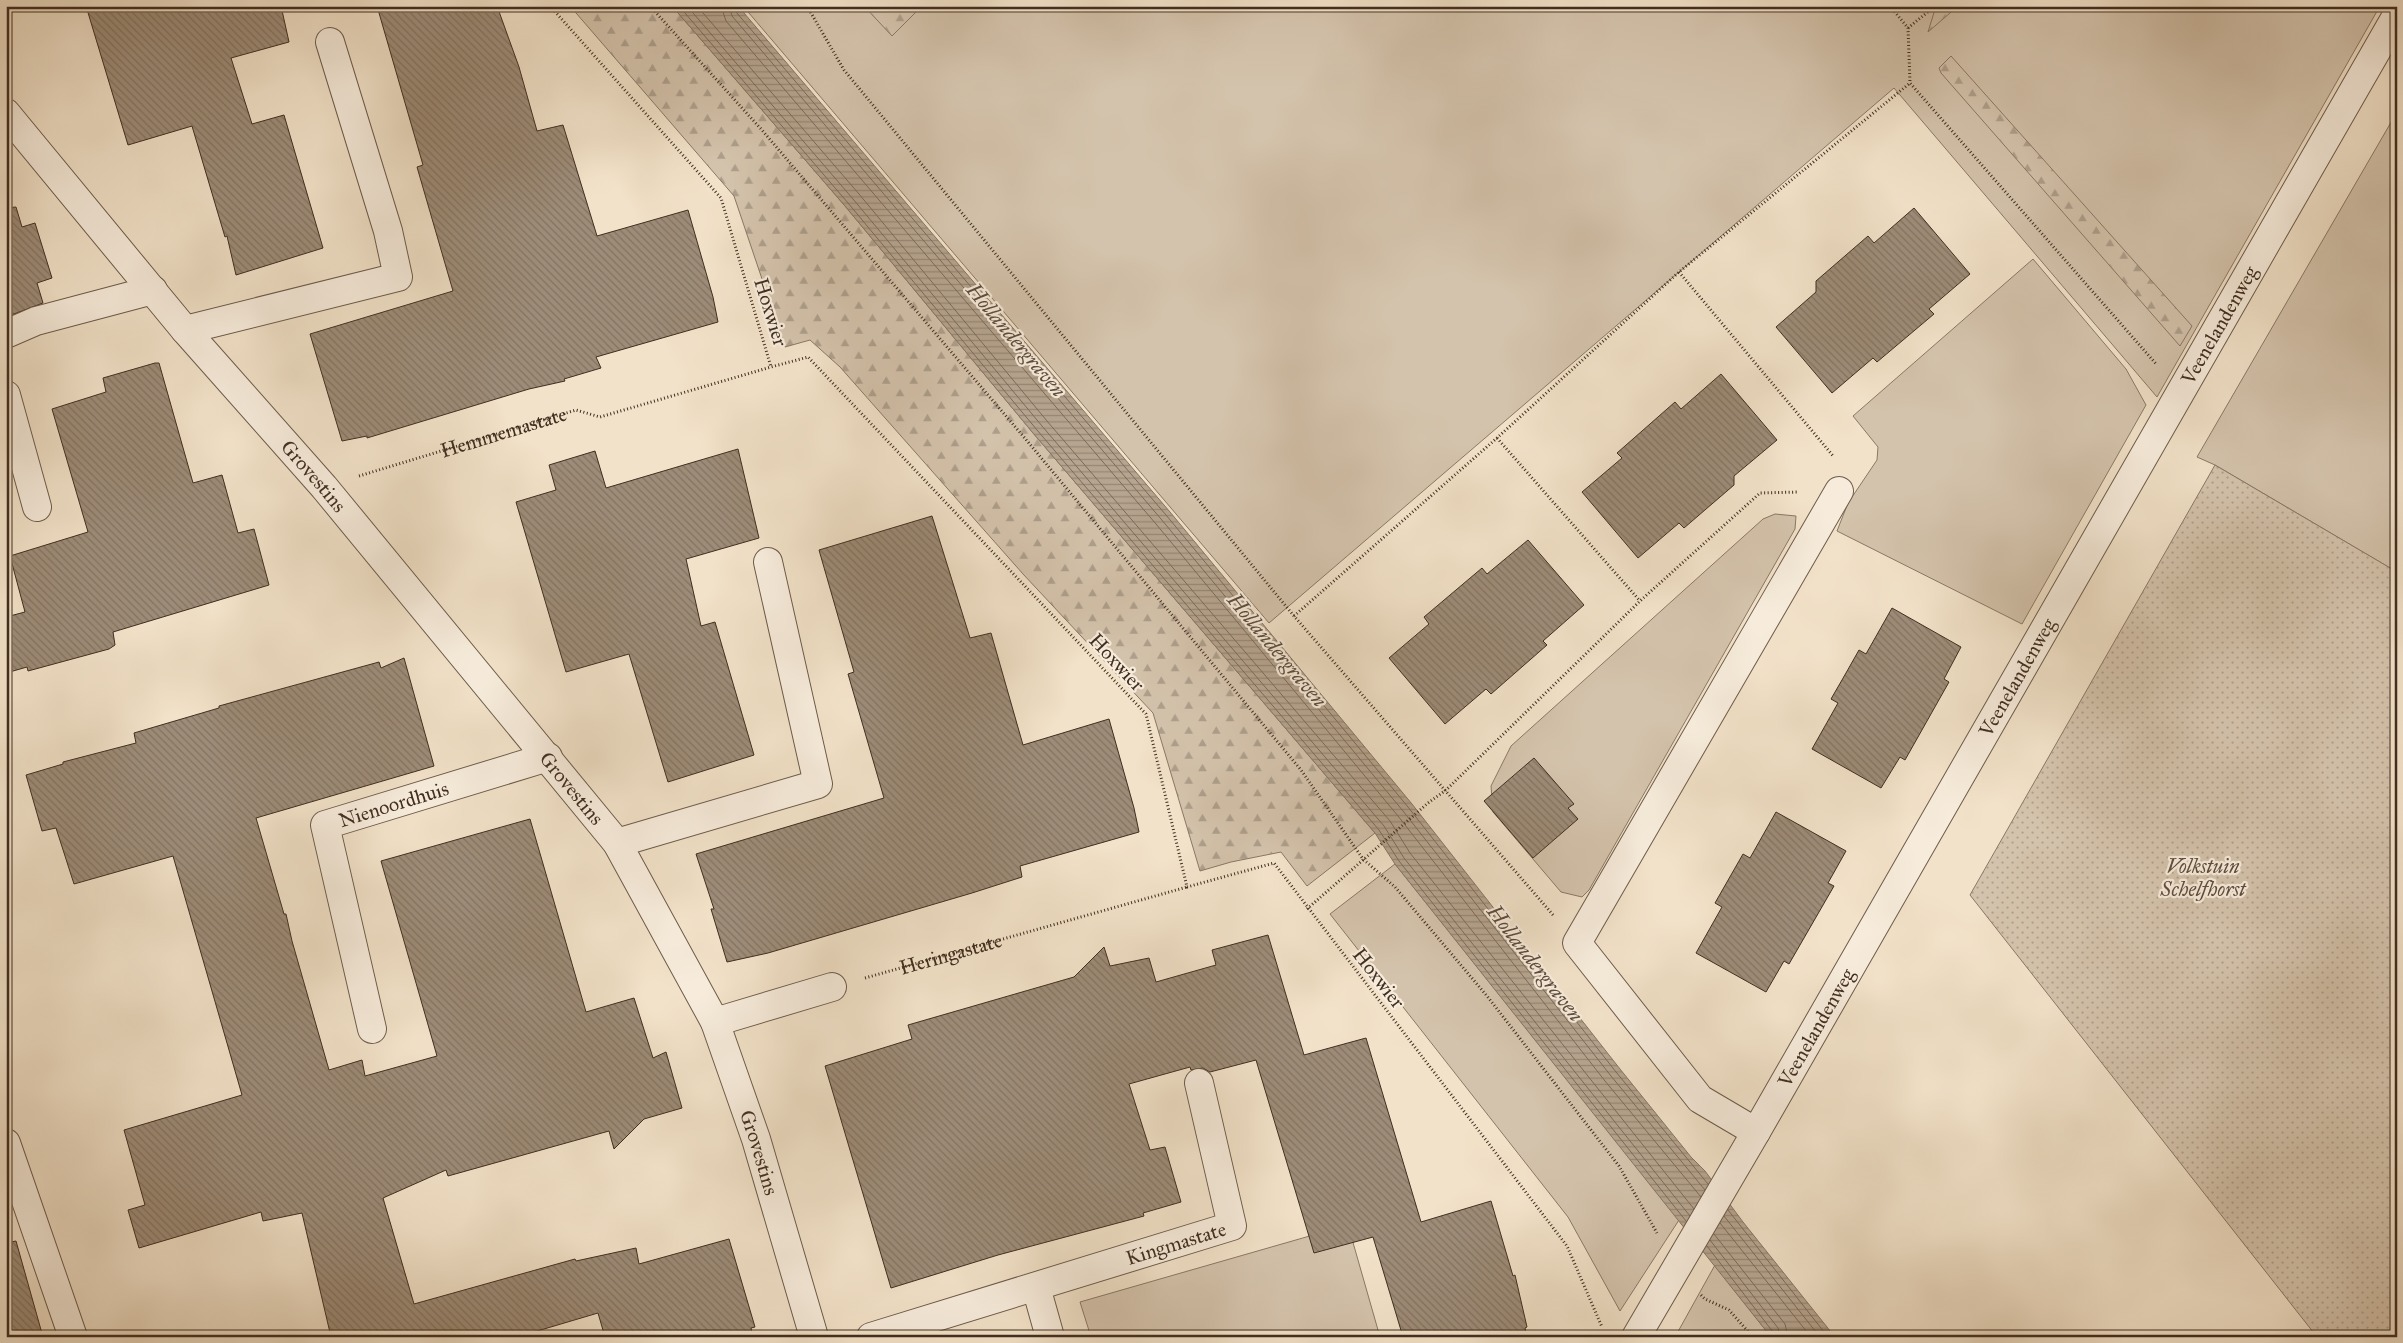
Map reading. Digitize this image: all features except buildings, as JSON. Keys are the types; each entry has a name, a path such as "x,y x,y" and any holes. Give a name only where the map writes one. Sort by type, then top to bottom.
{"street":[{"name":"Veenelandenweg","path":"1636,1337 1756,1132 2397,15"},
{"path":"185,330 398,277 388,231 330,42"},
{"name":"Grovestins","path":"6,113 185,330 324,487 617,843 715,1022 756,1139 814,1337"},
{"path":"6,334 36,321 153,290"},
{"path":"6,395 37,507"},
{"path":"1756,1132 1700,1099 1577,943 1839,491"},
{"name":"Grovestins","path":"617,843 818,784 768,562"},
{"name":"Nienoordhuis","path":"372,1029 324,825 548,757"},
{"path":"715,1022 832,987"},
{"name":"Kingmastate","path":"871,1337 1232,1226 1199,1083"},
{"path":"6,1143 73,1337"},
{"path":"1036,1287 1050,1337"}],"path":[{"name":"Hoxwier","path":"550,6 721,198 771,367 808,357 1146,714 1187,887 1274,863 1307,909 1567,1246 1602,1328"},
{"path":"650,6 760,129 1035,451 1301,770 1363,859 1395,887 1487,996 1619,1166 1679,1264 1705,1299 1729,1310 1753,1337"},
{"path":"807,6 844,70 1294,616 1577,943"},
{"path":"1890,6 1908,28 1910,82 2180,392"},
{"path":"1908,28 1935,6"},
{"path":"1294,616 1497,438 1679,272 1910,82"},
{"path":"1307,909 1428,803 1446,790 1640,601 1760,493 1839,491 1836,459 1679,272"},
{"name":"Hemmemastate","path":"324,487 576,410 600,417 771,367"},
{"path":"1497,438 1640,601"},
{"name":"Heringastate","path":"832,987 1187,887"}],"green space":[{"path":"570,6 672,6 845,206 1033,433 1375,833 1307,886 1281,852 1231,862 1200,871 1153,713 1023,574 840,367 810,340 785,347 734,196"},
{"path":"743,6 2380,6 2157,397 1894,88 1269,623"},
{"path":"864,6 922,6 892,36"},
{"path":"1936,6 1958,6 1928,32"},
{"path":"1951,56 2192,326 2180,346 1941,73 1939,68"},
{"path":"2397,112 2397,572 2215,465 2197,457"},
{"path":"2033,259 2126,369 2146,405 2022,624 1837,531 1848,503 1877,460 1878,447 1853,416"},
{"name":"Volkstuin Schelfhorst","path":"2215,465 2397,572 2397,1337 2317,1337 1970,895"},
{"path":"1775,514 1796,516 1795,529 1589,890 1582,897 1561,892 1493,812 1491,786 1511,746 1763,519"},
{"path":"1395,864 1679,1220 1620,1311 1568,1217 1330,914"},
{"path":"1348,1225 1380,1337 1091,1337 1080,1302"},
{"path":"1715,1265 1771,1337 1675,1337"}],"water":[{"name":"Hollandergraven","path":"672,6 738,6 1170,512 1412,804 1620,1069 1691,1157 1705,1171 1743,1222 1835,1337 1771,1337 1395,864 1375,833 1033,433 845,206"}]}
